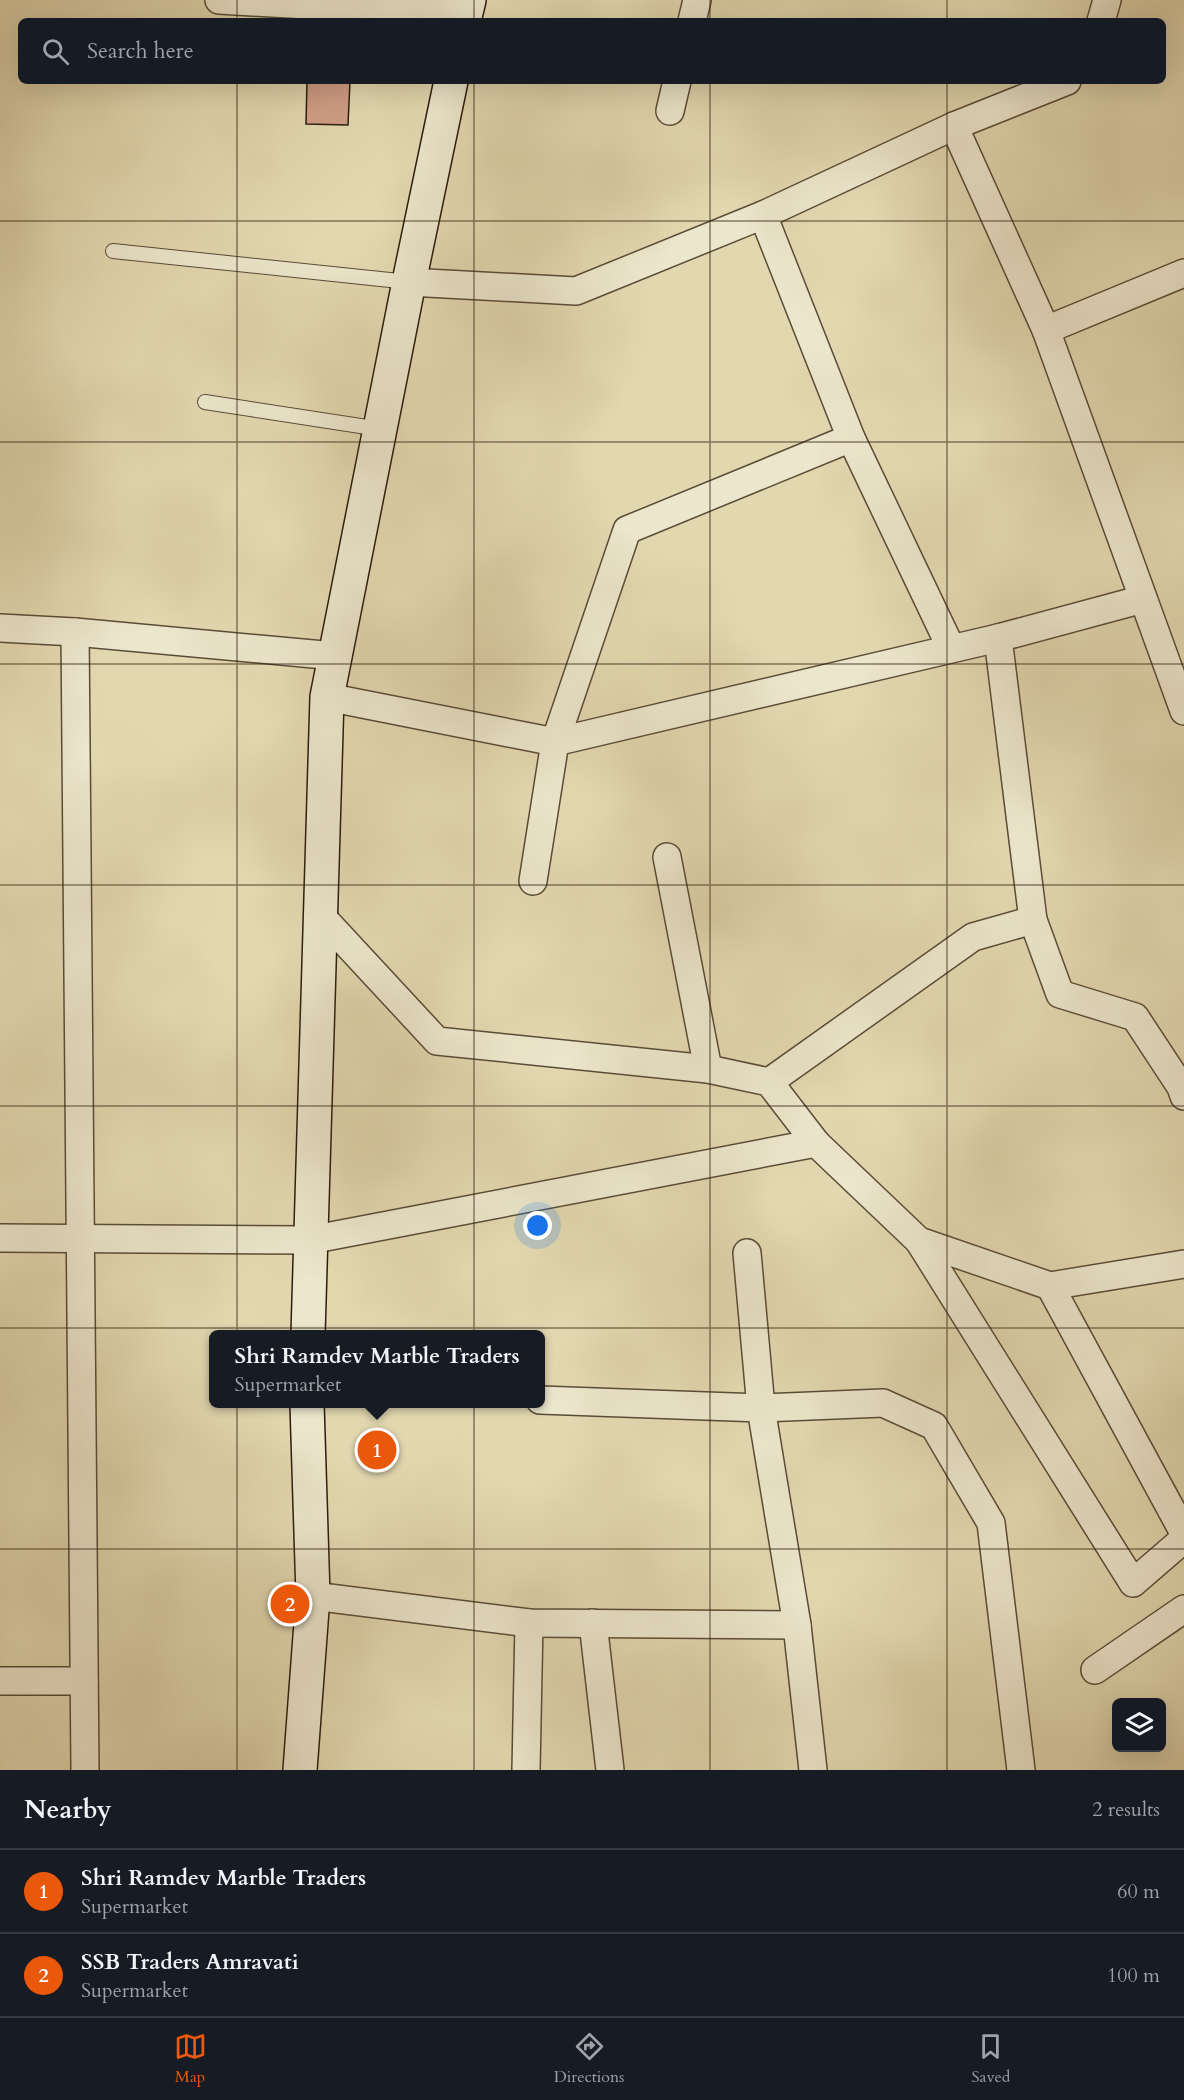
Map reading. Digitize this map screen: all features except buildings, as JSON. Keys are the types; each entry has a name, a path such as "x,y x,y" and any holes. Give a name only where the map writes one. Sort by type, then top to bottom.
{"street":[{"path":"219,0 466,12"},
{"path":"693,18 697,0"},
{"path":"1102,18 1107,0"},
{"path":"308,1330 327,697 450,84"},
{"path":"670,111 676,84"},
{"path":"409,282 576,291 763,215 954,126 1059,84"},
{"path":"954,126 1046,330 1182,701"},
{"path":"763,215 851,438 951,648"},
{"path":"1046,330 1184,273"},
{"path":"533,881 555,742 627,530 851,438"},
{"path":"327,697 555,742 998,638 1143,599"},
{"path":"0,628 75,632 335,656"},
{"path":"75,632 85,1770"},
{"path":"998,638 1033,920 1060,994 1135,1017 1184,1096"},
{"path":"667,857 708,1069"},
{"path":"322,917 437,1041 708,1069 769,1082 816,1143 919,1241 1134,1583 1184,1539"},
{"path":"769,1082 973,937 1033,920"},
{"path":"0,1238 310,1240 816,1143"},
{"path":"919,1241 1050,1286 1184,1264"},
{"path":"747,1253 760,1408 797,1625 813,1770"},
{"path":"1050,1286 1184,1533"},
{"path":"545,1400 760,1408 883,1403 934,1426 991,1523 1021,1770"},
{"path":"300,1770 313,1596 307,1408"},
{"path":"313,1596 529,1623 797,1625"},
{"path":"1095,1670 1184,1609"},
{"path":"526,1770 529,1623"},
{"path":"593,1623 610,1770"},
{"path":"0,1681 84,1681"}],"lane":[{"path":"113,251 409,282"},
{"path":"205,402 380,429"}],"place":[{"name":"Shri Ramdev Marble Traders","path":"377,1450"},
{"name":"SSB Traders Amravati","path":"290,1604"}]}
